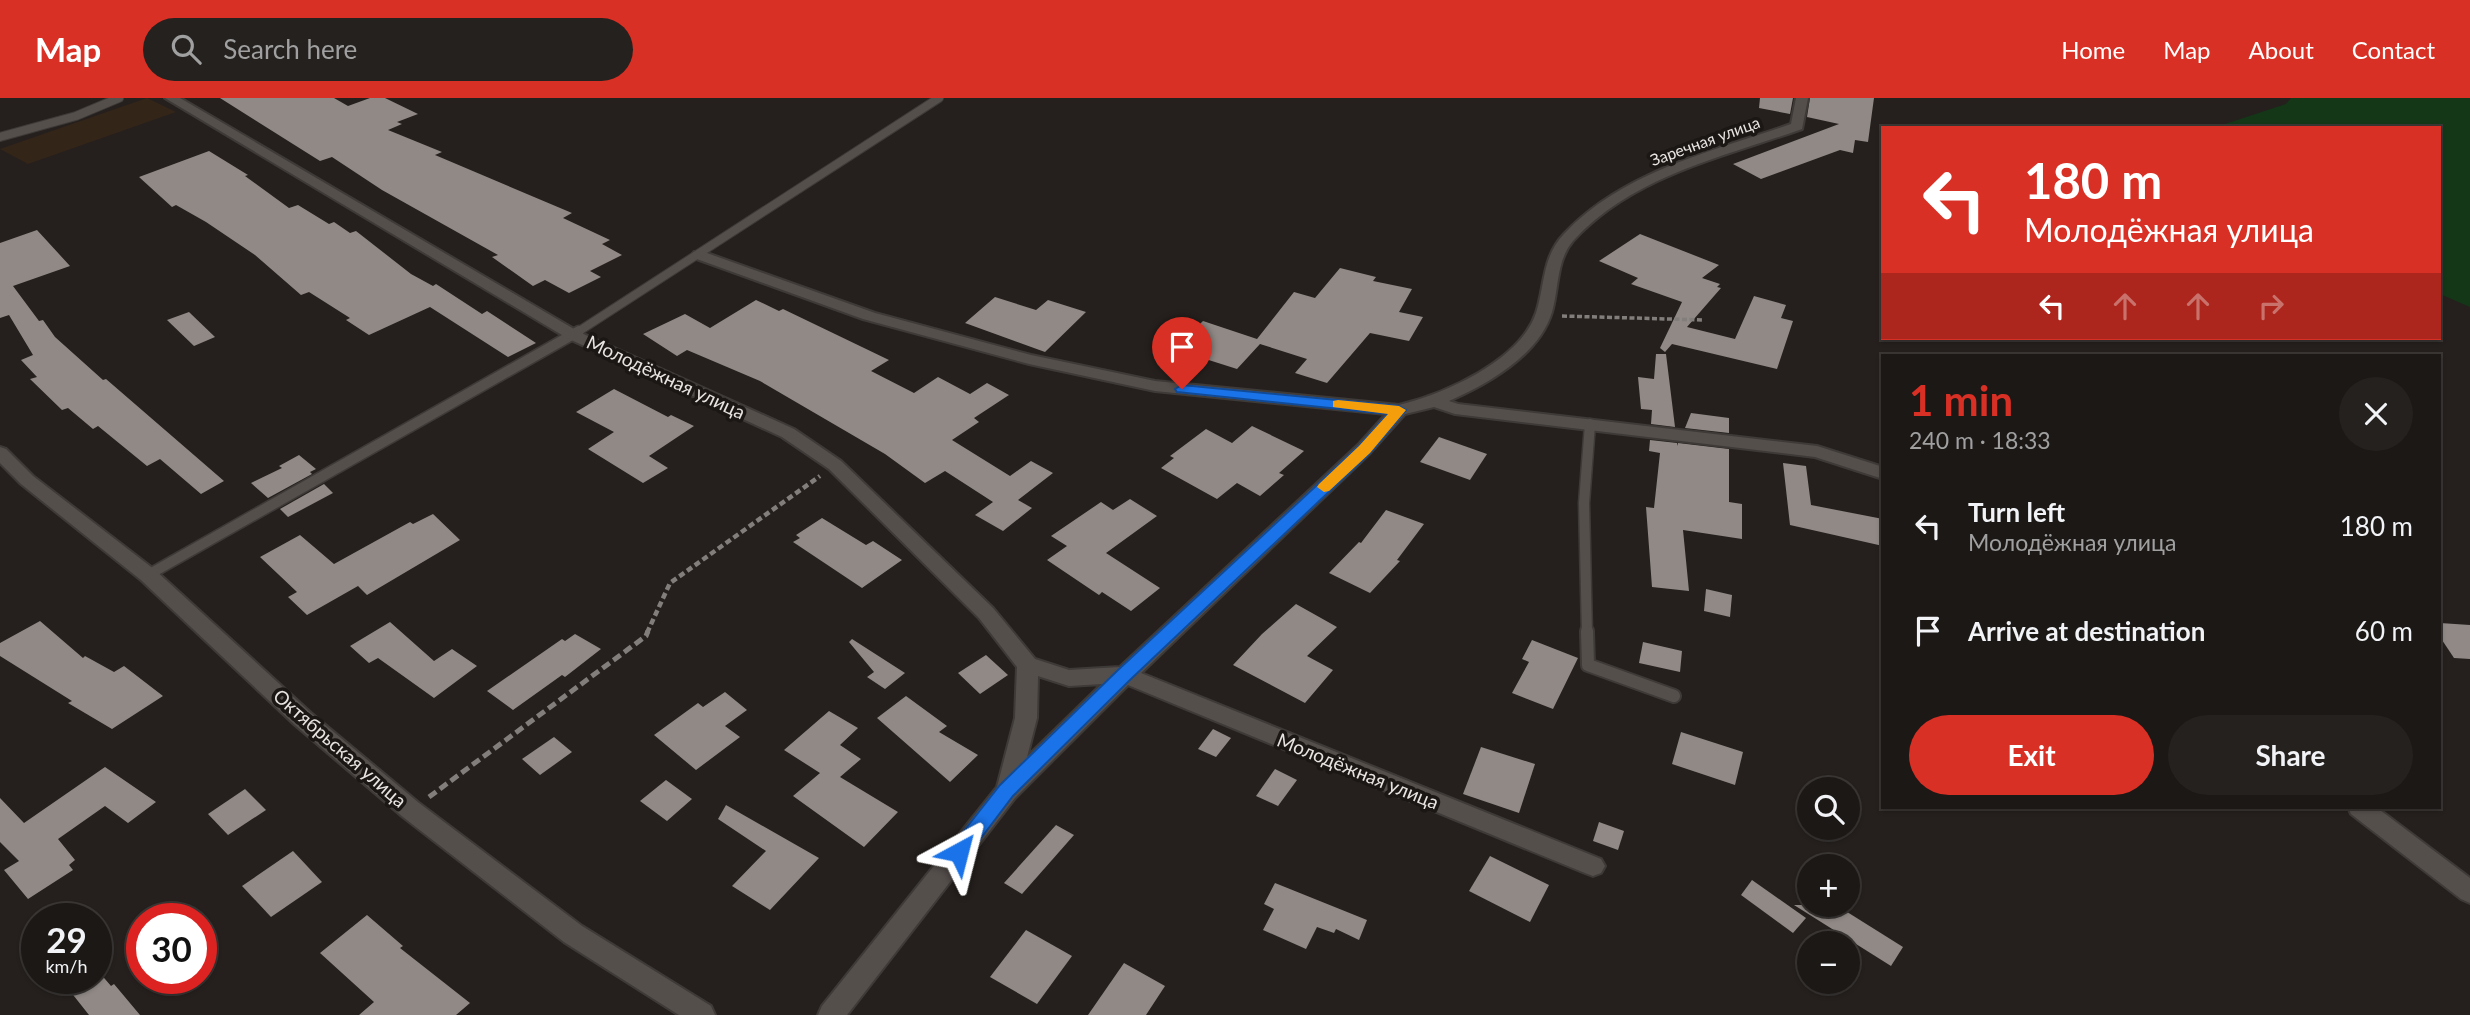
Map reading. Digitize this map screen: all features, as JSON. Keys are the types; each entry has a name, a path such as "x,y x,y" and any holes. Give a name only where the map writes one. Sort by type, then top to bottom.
{"street":[{"name":"Молодёжная улица","path":"171,98 573,335 788,433 835,465 986,613 1028,665 1069,678 1125,675 1593,866"},
{"name":"Заречная улица","path":"1544,315 1550,272 1566,241 1602,207 1654,179 1797,126 1802,98"},
{"path":"699,255 869,316 1028,359 1155,386 1399,410 1434,401 1484,375 1523,346 1544,315"},
{"path":"1434,401 1455,409 1817,452 1881,472"},
{"path":"831,1015 1007,791 1125,675 1364,449 1399,410"},
{"name":"Октябрьская улица","path":"0,453 27,480 148,575 303,719 411,810 573,934 702,1015"},
{"path":"1007,791 1026,718 1028,665"},
{"path":"2362,809 2470,892"}],"lane":[{"path":"0,137 76,116 120,98"},
{"path":"148,575 573,335 939,98"},
{"path":"1590,424 1584,503 1588,665 1674,696"}],"path":[{"path":"1544,315 1704,320"},
{"path":"411,810 646,636 670,583 835,465"}],"shaded area":[{"path":"147,98 176,112 28,164 0,149"}],"green space":[{"path":"2291,98 2470,98 2470,307 2441,294 2441,126 2219,126 2286,104"}],"building":[{"path":"220,98 334,98 348,106 370,98 385,98 418,114 397,122 402,124 388,130 442,152 435,155 572,213 563,218 610,240 602,244 622,255 590,271 601,277 569,293 545,280 533,286 492,257 498,255 382,190 332,157 320,161"},
{"path":"1760,98 1793,98 1790,114 1759,108"},
{"path":"1810,98 1874,98 1868,142 1855,140 1853,153 1840,150 1761,179 1733,164 1839,124 1807,117"},
{"path":"209,151 248,175 245,176 289,208 298,205 329,224 334,222 350,233 356,231 411,274 433,286 436,284 482,314 487,311 536,343 508,357 430,307 369,335 346,320 350,318 309,292 301,295 255,255 206,222 176,205 172,207 139,177"},
{"path":"37,230 70,266 13,286 39,321 43,320 55,337 103,380 106,379 224,481 201,494 160,459 147,466 98,426 93,429 68,408 62,410 30,379 37,377 21,360 33,355 9,315 0,318 0,243"},
{"path":"1640,234 1719,265 1702,278 1720,284 1717,287 1721,288 1687,327 1735,339 1754,296 1786,305 1781,318 1793,321 1777,369 1672,344 1665,352 1660,348 1682,302 1631,284 1638,278 1599,261"},
{"path":"1340,268 1376,277 1373,281 1412,289 1399,312 1423,317 1409,341 1370,333 1327,383 1295,373 1307,359 1260,344 1237,369 1174,349 1203,321 1257,339 1294,292 1315,298"},
{"path":"995,297 1036,310 1048,300 1086,312 1045,352 965,323"},
{"path":"756,300 779,311 783,309 889,360 871,371 914,393 938,377 970,394 987,383 1009,395 974,418 979,422 952,440 1010,476 1031,461 1053,473 1018,500 1032,508 1003,531 975,515 993,502 945,471 925,483 885,454 760,381 687,350 677,356 643,334 685,314 710,328"},
{"path":"189,312 215,337 194,346 167,320"},
{"path":"1656,354 1666,354 1675,427 1651,424 1652,410 1641,409 1638,377 1654,379"},
{"path":"614,389 668,417 671,415 694,426 649,456 668,468 643,483 588,449 614,432 576,412"},
{"path":"1691,413 1729,418 1729,433 1685,428"},
{"path":"1252,426 1304,451 1279,473 1284,475 1260,496 1237,483 1217,499 1161,468 1174,458 1170,456 1206,429 1232,443"},
{"path":"1439,437 1487,454 1470,480 1420,462"},
{"path":"1650,440 1677,443 1677,446 1678,443 1729,449 1729,502 1742,504 1742,539 1683,530 1689,591 1652,587 1646,507 1654,508 1660,453 1649,451"},
{"path":"299,455 316,469 310,472 312,474 268,498 251,483 282,468 279,466"},
{"path":"1783,463 1806,466 1811,505 1881,519 1881,546 1790,525"},
{"path":"324,484 333,493 288,517 280,509"},
{"path":"1130,499 1157,516 1106,553 1160,588 1131,611 1102,592 1099,595 1047,560 1067,546 1051,536 1101,502 1113,510"},
{"path":"1386,510 1424,524 1397,560 1400,561 1370,593 1329,573 1361,543"},
{"path":"433,514 460,540 367,595 358,586 307,615 288,597 297,592 260,557 300,535 334,564 410,522 413,524"},
{"path":"822,518 866,545 873,541 902,560 862,588 793,542 800,538 796,535"},
{"path":"1706,589 1732,595 1730,617 1704,611"},
{"path":"1296,604 1337,627 1307,656 1333,670 1305,703 1233,665"},
{"path":"40,621 83,658 85,656 114,672 124,666 163,696 112,729 68,703 72,701 0,656 0,643"},
{"path":"390,622 434,661 452,649 477,666 434,698 378,658 369,663 350,646"},
{"path":"2441,623 2470,625 2470,659 2454,658 2441,638"},
{"path":"575,634 601,649 565,677 562,675 513,710 487,691 562,639 565,641"},
{"path":"852,639 905,673 885,689 867,677 874,672 849,642"},
{"path":"1532,640 1578,658 1553,709 1512,693 1529,662 1522,659"},
{"path":"1643,642 1682,651 1680,672 1639,663"},
{"path":"986,655 1008,675 980,694 958,673"},
{"path":"725,692 747,710 725,726 740,737 696,770 654,735 698,703 703,707"},
{"path":"906,696 947,726 939,732 978,755 950,782 877,718"},
{"path":"829,711 858,728 840,745 861,759 840,777 898,812 864,847 793,796 820,773 784,750"},
{"path":"1213,729 1231,738 1216,757 1198,749"},
{"path":"1681,732 1743,752 1735,785 1672,764"},
{"path":"554,737 572,752 540,775 522,759"},
{"path":"1481,747 1535,764 1519,813 1463,794"},
{"path":"105,767 156,802 128,823 105,806 58,839 75,860 69,865 73,870 28,899 4,870 19,861 0,842 0,798 24,823"},
{"path":"1275,769 1297,780 1278,806 1256,796"},
{"path":"666,780 692,799 667,821 640,801"},
{"path":"245,789 266,810 228,835 208,814"},
{"path":"726,805 819,858 770,910 732,886 766,851 718,819"},
{"path":"1599,822 1624,831 1618,850 1593,841"},
{"path":"1056,825 1074,835 1022,894 1004,883"},
{"path":"293,851 322,882 271,917 242,886"},
{"path":"1490,856 1549,885 1530,922 1469,891"},
{"path":"1752,880 1797,912 1797,917 1806,918 1793,933 1741,895"},
{"path":"1275,883 1367,920 1359,940 1336,929 1334,933 1317,927 1306,949 1263,930 1274,909 1264,904"},
{"path":"367,915 403,946 400,948 470,1003 456,1015 359,1015 374,1002 320,953"},
{"path":"1813,917 1855,917 1903,947 1891,966 1860,947 1860,931 1835,931"},
{"path":"1026,930 1072,956 1037,1004 990,977"},
{"path":"1124,963 1165,986 1146,1015 1088,1015"},
{"path":"114,984 140,1015 89,1015 72,994 112,994"}],"slow traffic":[{"path":"1324,487 1364,449 1399,410 1338,404"}],"route":[{"path":"959,852 1007,791 1125,675 1364,449 1399,410 1182,389"}]}
